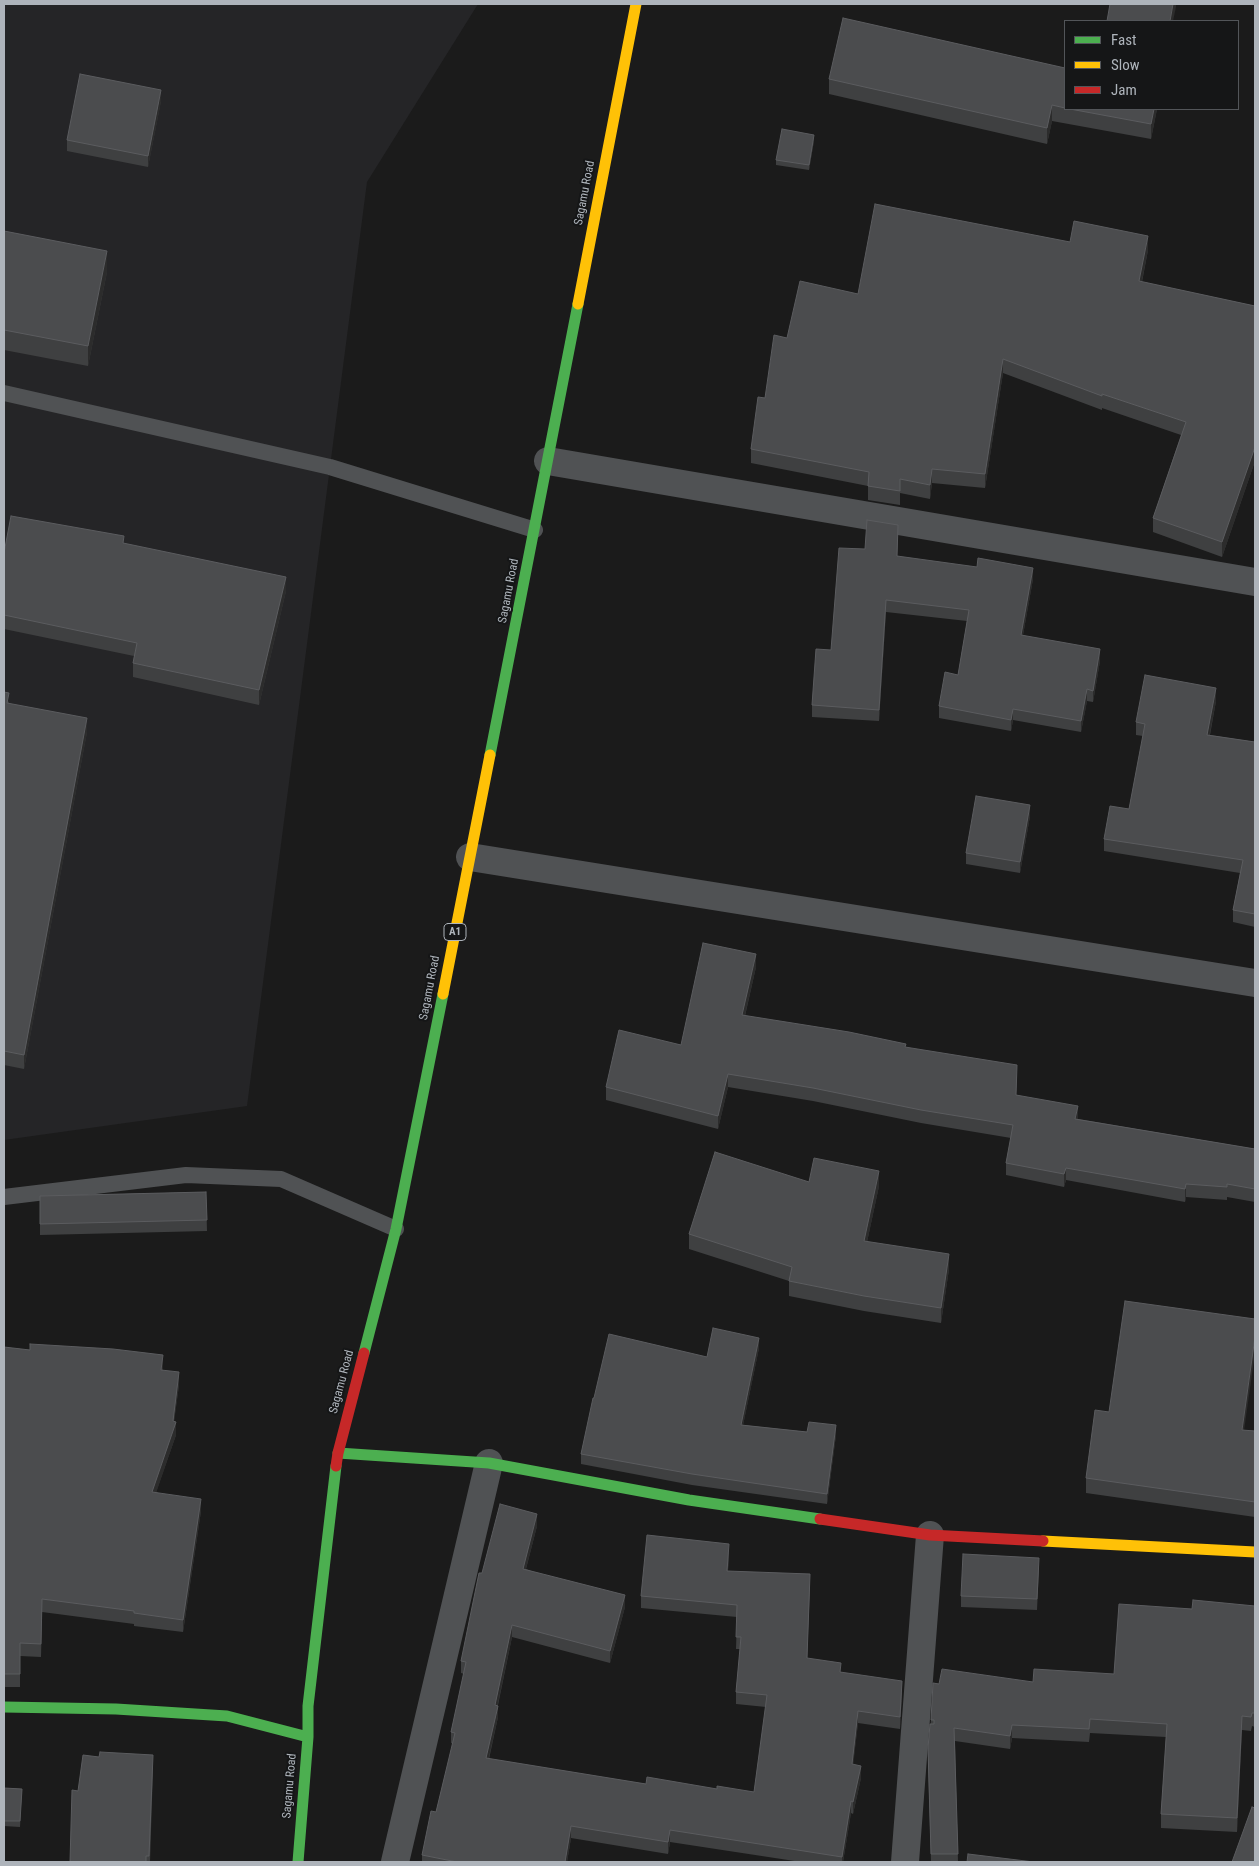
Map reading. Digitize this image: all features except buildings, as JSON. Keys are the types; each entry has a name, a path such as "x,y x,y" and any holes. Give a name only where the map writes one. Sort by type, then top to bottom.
{"main road":[{"name":"Sagamu Road","path":"298,1862 308,1737 308,1706 338,1453 396,1229 535,530 636,4"},
{"path":"338,1453 489,1463 689,1500 930,1535 1255,1552"},
{"path":"4,1707 116,1709 227,1716 308,1737"}],"street":[{"path":"548,461 1255,582"},
{"path":"470,857 1255,982"},
{"path":"395,1862 489,1463"},
{"path":"904,1862 930,1535"}],"lane":[{"path":"4,393 330,467 535,530"},
{"path":"4,1197 186,1175 281,1179 396,1229"}],"shaded area":[{"path":"4,4 478,4 367,182 247,1106 4,1140"}],"traffic: fast":[{"path":"490,755 578,304"},
{"path":"364,1353 396,1229 443,994"},
{"path":"338,1453 489,1463 689,1500 820,1519"},
{"path":"298,1862 308,1737 308,1706 336,1466"},
{"path":"4,1707 116,1709 227,1716 308,1737"}],"traffic: slow":[{"path":"578,304 636,4"},
{"path":"443,994 490,755"},
{"path":"1043,1541 1255,1552"}],"traffic: jam":[{"path":"336,1466 364,1353"},
{"path":"820,1519 930,1535 1043,1541"}]}
